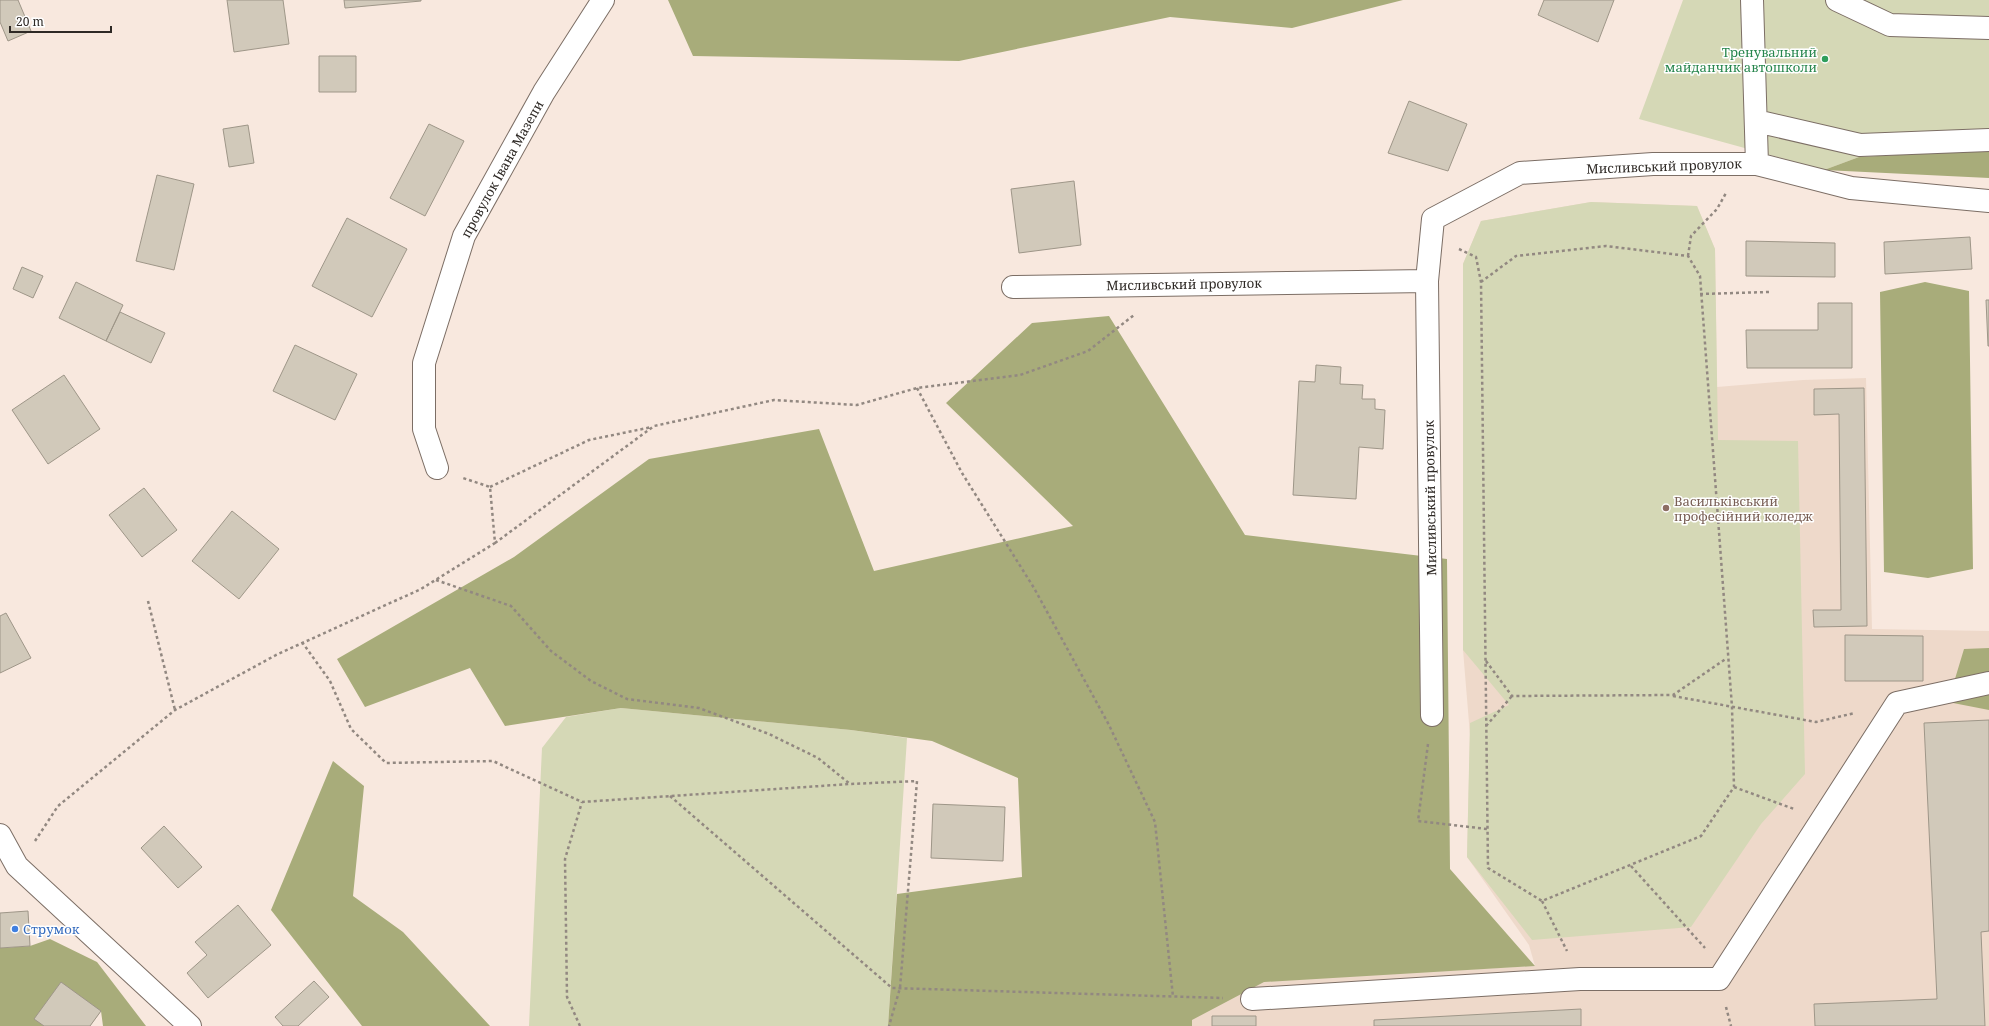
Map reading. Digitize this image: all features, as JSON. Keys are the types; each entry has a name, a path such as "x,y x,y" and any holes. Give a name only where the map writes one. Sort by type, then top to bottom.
{"street":[{"name":"провулок Івана Мазепи","path":"437,468 424,429 424,363 464,236 544,92 603,0"},
{"path":"1749,163 1756,121 1752,0"},
{"path":"1837,0 1890,25 1989,28"},
{"path":"1756,121 1860,145 1989,140"},
{"name":"Мисливський провулок","path":"1432,715 1427,281 1433,219 1520,173 1653,164 1749,163 1851,188 1989,201"},
{"name":"Мисливський провулок","path":"1013,287 1427,281"},
{"path":"1252,999 1580,979 1719,979 1897,703 1989,683"},
{"path":"0,835 9,868 190,1026"}],"path":[{"path":"1542,902 1701,836 1734,787 1732,707 1700,294 1700,276 1688,256 1691,236 1717,209 1749,163"},
{"path":"1481,282 1516,256 1606,246 1688,256"},
{"path":"1430,258 1461,249 1476,257 1481,282 1488,868 1542,902 1580,979"},
{"path":"437,468 490,487 589,440 774,400 857,405 917,388 1020,375 1088,351 1133,316 1159,284"},
{"path":"1700,294 1769,292"},
{"path":"917,388 962,473 1034,588 1109,725 1155,822 1173,997"},
{"path":"9,868 58,806 174,710 276,654 421,589 495,543 654,426"},
{"path":"490,487 495,543"},
{"path":"436,580 511,606 551,651 597,684 628,699 699,708 769,734 818,758 850,784"},
{"path":"148,601 174,710"},
{"path":"302,642 330,682 352,729 386,763 493,761 582,802 917,781 900,988 889,1026"},
{"path":"1673,696 1728,657"},
{"path":"1485,661 1512,696"},
{"path":"1486,726 1512,696 1673,696 1816,722 1897,703"},
{"path":"1432,715 1418,821 1487,829"},
{"path":"1734,787 1821,820"},
{"path":"670,796 892,988 1252,999"},
{"path":"580,1026 567,998 565,859 582,802"},
{"path":"1631,866 1704,944 1719,979"}],"shaded area":[{"name":"Васильківський професійний коледж","path":"1591,202 1697,206 1715,249 1717,387 1803,380 1866,378 1872,629 1989,631 1989,1026 1170,1026 1171,985 1535,966 1529,945 1467,857 1470,735 1463,650 1463,264 1481,221"}],"green space":[{"path":"668,0 1403,0 1292,28 1170,17 959,61 693,56"},
{"name":"Тренувальний майданчик автошколи","path":"1683,0 1989,0 1989,150 1859,157 1824,170 1639,119"},
{"path":"1989,150 1989,178 1824,170 1859,157"},
{"path":"1591,202 1697,206 1715,249 1718,440 1798,441 1805,774 1761,824 1691,927 1532,940 1467,857 1470,723 1509,705 1463,650 1463,264 1481,221"},
{"path":"1925,282 1969,291 1973,569 1928,578 1884,572 1880,292"},
{"path":"1109,316 1245,535 1447,559 1450,869 1535,966 1264,982 1192,1020 1192,1026 888,1026 897,894 1022,877 1018,778 932,741 851,730 621,708 505,726 470,668 365,707 337,659 514,557 649,459 819,429 874,571 1073,526 946,403 1032,323"},
{"path":"1989,648 1989,710 1948,702 1964,649"},
{"path":"621,708 851,730 907,738 888,1026 529,1026 542,748 566,717"},
{"path":"333,761 364,786 353,896 403,932 490,1026 362,1026 271,910"},
{"path":"50,939 97,962 146,1026 103,1026 101,1011 90,1026 0,1026 0,948 30,946"}],"building":[{"path":"0,0 18,0 31,31 8,41 0,22"},
{"path":"227,0 283,0 289,44 234,52"},
{"path":"344,0 421,0 421,1 345,8"},
{"path":"1544,0 1614,0 1598,42 1538,15"},
{"path":"319,56 356,56 356,92 319,92"},
{"path":"1409,101 1467,124 1448,171 1388,153"},
{"path":"429,124 464,141 425,216 390,198"},
{"path":"248,125 254,163 229,167 223,129"},
{"path":"157,175 194,184 174,270 136,261"},
{"path":"1074,181 1081,245 1019,253 1011,189"},
{"path":"347,218 407,249 372,317 312,286"},
{"path":"1970,237 1972,269 1885,274 1884,242"},
{"path":"1746,241 1835,243 1835,277 1746,276"},
{"path":"22,267 43,276 33,298 13,289"},
{"path":"76,282 123,305 106,341 59,318"},
{"path":"1986,300 1989,300 1989,346 1988,346"},
{"path":"1818,303 1852,303 1852,368 1747,368 1746,330 1818,330"},
{"path":"120,312 165,333 151,363 106,341"},
{"path":"295,345 357,374 335,420 273,391"},
{"path":"1316,365 1341,367 1340,384 1363,385 1362,399 1375,399 1375,409 1385,410 1383,449 1359,447 1356,499 1293,495 1299,381 1315,382"},
{"path":"64,375 100,429 48,464 12,410"},
{"path":"1864,388 1867,626 1814,627 1813,610 1841,610 1839,414 1814,415 1814,389"},
{"path":"144,488 177,530 142,557 109,515"},
{"path":"232,511 279,549 239,599 192,561"},
{"path":"6,613 31,658 0,673 0,616"},
{"path":"1845,635 1923,636 1923,681 1845,681"},
{"path":"1989,720 1989,931 1981,932 1985,1026 1815,1026 1814,1004 1937,999 1924,723"},
{"path":"933,804 1005,807 1003,861 931,858"},
{"path":"164,826 202,867 178,888 141,848"},
{"path":"238,905 271,945 208,998 187,973 207,955 195,942"},
{"name":"Струмок","path":"28,911 30,946 0,948 0,913"},
{"path":"314,981 329,997 298,1026 283,1026 275,1017"},
{"path":"61,982 101,1011 90,1026 44,1026 34,1019"},
{"path":"1581,1009 1581,1026 1374,1026 1374,1020"},
{"path":"1212,1016 1256,1016 1256,1026 1212,1026"}],"place":[{"name":"Тренувальний майданчик автошколи","path":"1825,59"},
{"name":"Васильківський професійний коледж","path":"1666,508"},
{"name":"Струмок","path":"15,929"}]}
